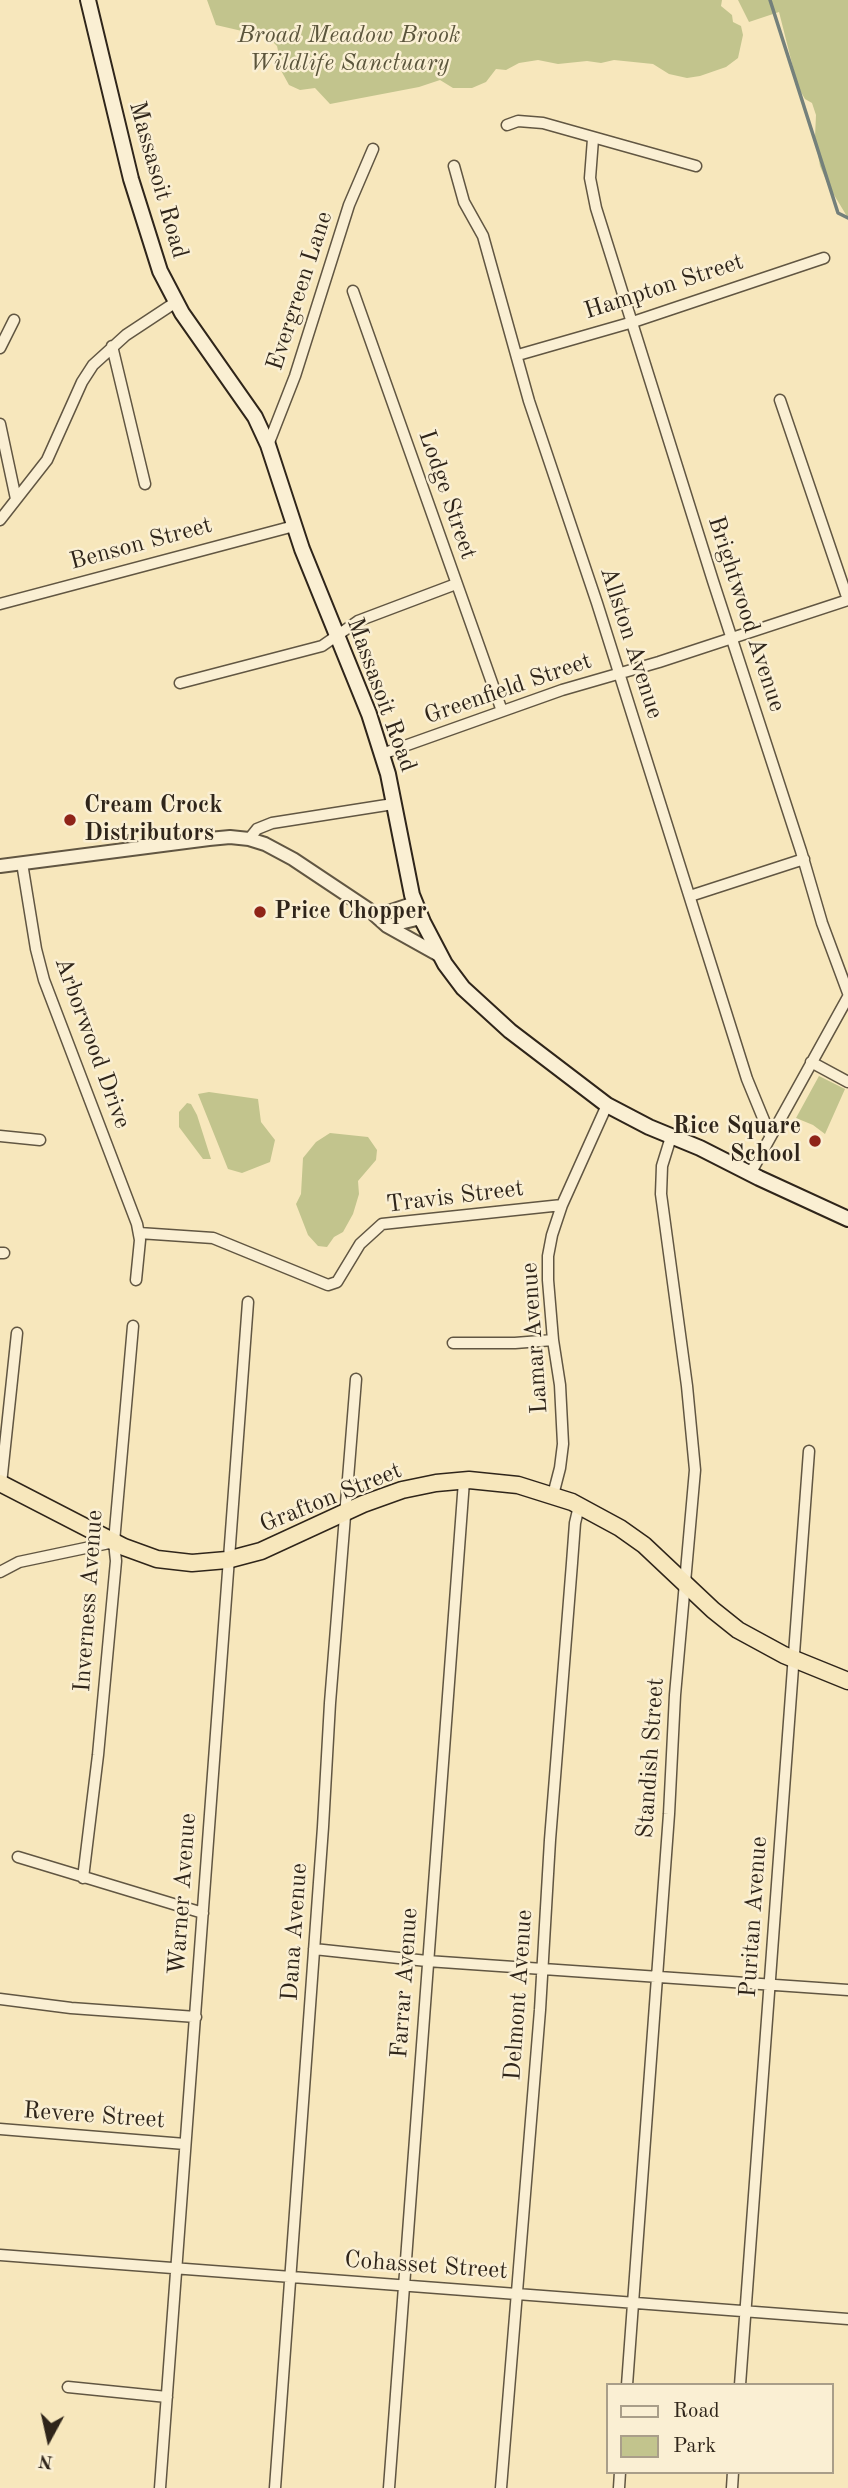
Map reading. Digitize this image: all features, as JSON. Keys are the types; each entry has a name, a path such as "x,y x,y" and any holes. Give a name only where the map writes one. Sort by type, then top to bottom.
{"highway":[{"name":"Grafton Street","path":"1,1483 114,1542 158,1559 192,1563 227,1560 261,1551 402,1490 464,1481 500,1482 553,1495 633,1536 738,1630 795,1660 848,1681"}],"main road":[{"name":"Massasoit Road","path":"88,0 131,178 160,271 176,302 255,417 268,445 294,526 369,714 388,774 407,877 421,918 439,955 461,986 496,1019 607,1105 848,1219"}],"street":[{"path":"507,125 518,121 543,123 696,166"},
{"name":"Brightwood Avenue","path":"593,139 590,161 591,192 804,859 822,923 848,995"},
{"name":"Evergreen Lane","path":"268,445 295,376 349,205 373,149"},
{"name":"Allston Avenue","path":"454,166 464,202 483,236 529,401 619,674 747,1079 770,1135"},
{"name":"Hampton Street","path":"518,355 633,322 824,258"},
{"name":"Lodge Street","path":"354,291 502,711"},
{"path":"0,520 52,452 87,373 112,346 176,302"},
{"path":"0,348 14,320"},
{"path":"112,346 145,484"},
{"path":"780,400 848,600"},
{"path":"0,424 16,499"},
{"name":"Benson Street","path":"0,604 294,526"},
{"path":"180,683 322,646 358,621 456,584"},
{"name":"Greenfield Street","path":"382,754 502,711 848,600"},
{"path":"249,839 257,829 272,823 393,804"},
{"path":"0,866 209,839 249,839 293,859 387,926 439,955"},
{"path":"690,896 804,859"},
{"name":"Arborwood Drive","path":"22,863 36,949 44,980 72,1060 102,1128 139,1233"},
{"path":"376,916 415,903"},
{"path":"387,926 421,918"},
{"path":"750,1174 848,995"},
{"path":"811,1062 848,1082"},
{"name":"Lamar Avenue","path":"553,1495 560,1468 562,1444 560,1385 547,1267 552,1235 562,1205 607,1105"},
{"path":"0,1136 40,1140"},
{"name":"Standish Street","path":"627,2383 669,1814 675,1695 695,1463 661,1194 662,1166 671,1136"},
{"name":"Travis Street","path":"139,1233 213,1238 328,1285 337,1282 360,1244 382,1224 562,1205"},
{"path":"136,1280 139,1233"},
{"name":"Warner Avenue","path":"160,2488 248,1302"},
{"name":"Inverness Avenue","path":"83,1878 101,1727 133,1326"},
{"path":"1,1483 17,1333"},
{"path":"453,1343 553,1340"},
{"name":"Dana Avenue","path":"275,2488 344,1513 356,1379"},
{"name":"Puritan Avenue","path":"740,2383 809,1451"},
{"name":"Farrar Avenue","path":"389,2488 464,1481"},
{"name":"Delmont Avenue","path":"501,2488 574,1536 579,1506"},
{"path":"0,1572 19,1562 114,1542"},
{"path":"18,1857 203,1913"},
{"path":"314,1949 427,1961 848,1990"},
{"path":"0,1999 71,2008 196,2017"},
{"name":"Revere Street","path":"0,2129 185,2144"},
{"name":"Cohasset Street","path":"0,2255 848,2319"},
{"path":"68,2387 167,2397"}],"green space":[{"name":"Broad Meadow Brook Wildlife Sanctuary","path":"207,0 722,0 721,6 732,15 733,22 741,26 743,35 738,58 726,67 700,76 687,78 669,74 653,64 614,60 558,64 538,60 519,63 506,70 496,69 486,82 472,88 453,88 440,80 419,87 330,104 315,88 300,90 289,85 278,65 277,46 268,37 216,25"},
{"path":"738,0 848,0 848,218 820,166 815,137 816,115 812,103 805,99 798,87 779,12 749,22"},
{"path":"819,1076 845,1089 825,1134 796,1118"},
{"path":"209,1092 258,1099 261,1122 275,1140 270,1162 242,1173 228,1169 198,1094"},
{"path":"187,1103 191,1104 197,1115 211,1159 203,1159 179,1127 179,1112"},
{"path":"330,1133 368,1137 377,1150 376,1160 358,1181 359,1194 353,1214 343,1232 334,1237 327,1247 318,1246 308,1235 296,1204 301,1194 303,1158 316,1142"}],"waterway":[{"path":"770,0 838,213 848,218"}],"place":[{"name":"Cream Crock Distributors","path":"70,820"},
{"name":"Price Chopper","path":"260,912"},
{"name":"Rice Square School","path":"815,1141"}]}
